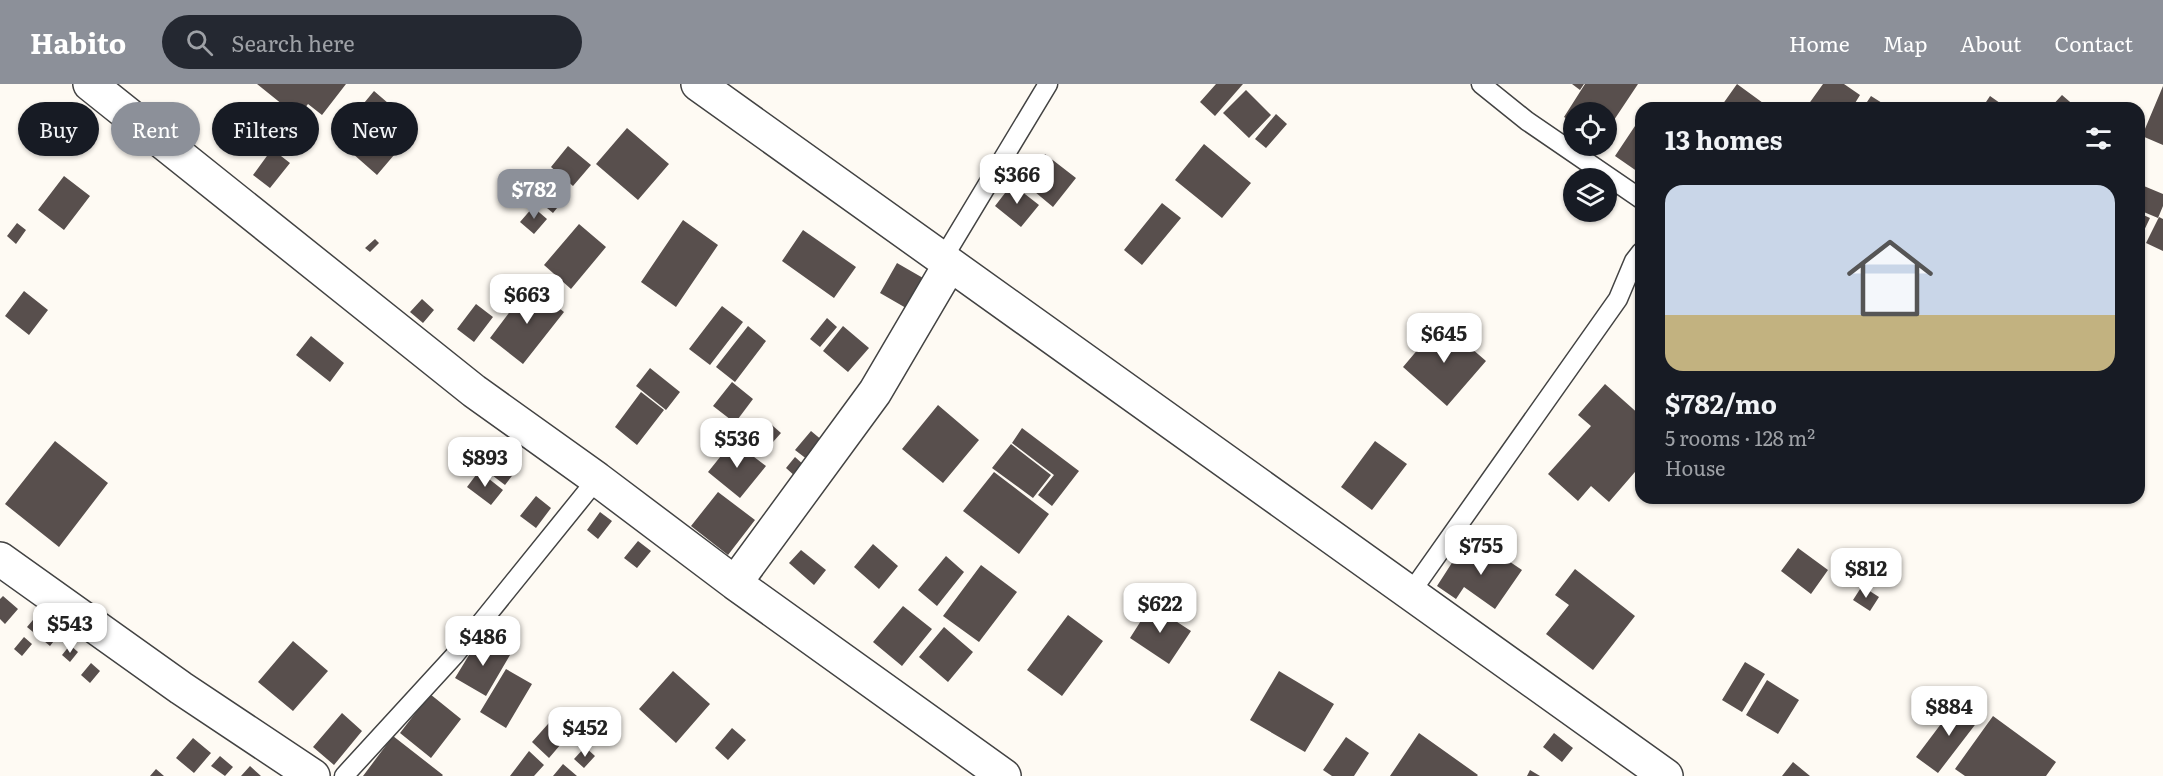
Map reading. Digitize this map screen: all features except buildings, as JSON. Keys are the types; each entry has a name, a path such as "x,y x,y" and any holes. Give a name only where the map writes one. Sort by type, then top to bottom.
{"street":[{"path":"90,84 474,391 597,479 735,584 1004,776"},
{"path":"698,84 945,263 1666,776"},
{"path":"735,584 875,393 945,263"},
{"path":"0,559 182,688 313,776"}],"lane":[{"path":"945,263 1048,84"},
{"path":"1481,84 1527,121 1635,195"},
{"path":"1410,595 1618,299 1635,260"},
{"path":"344,776 454,656 597,479"}]}
